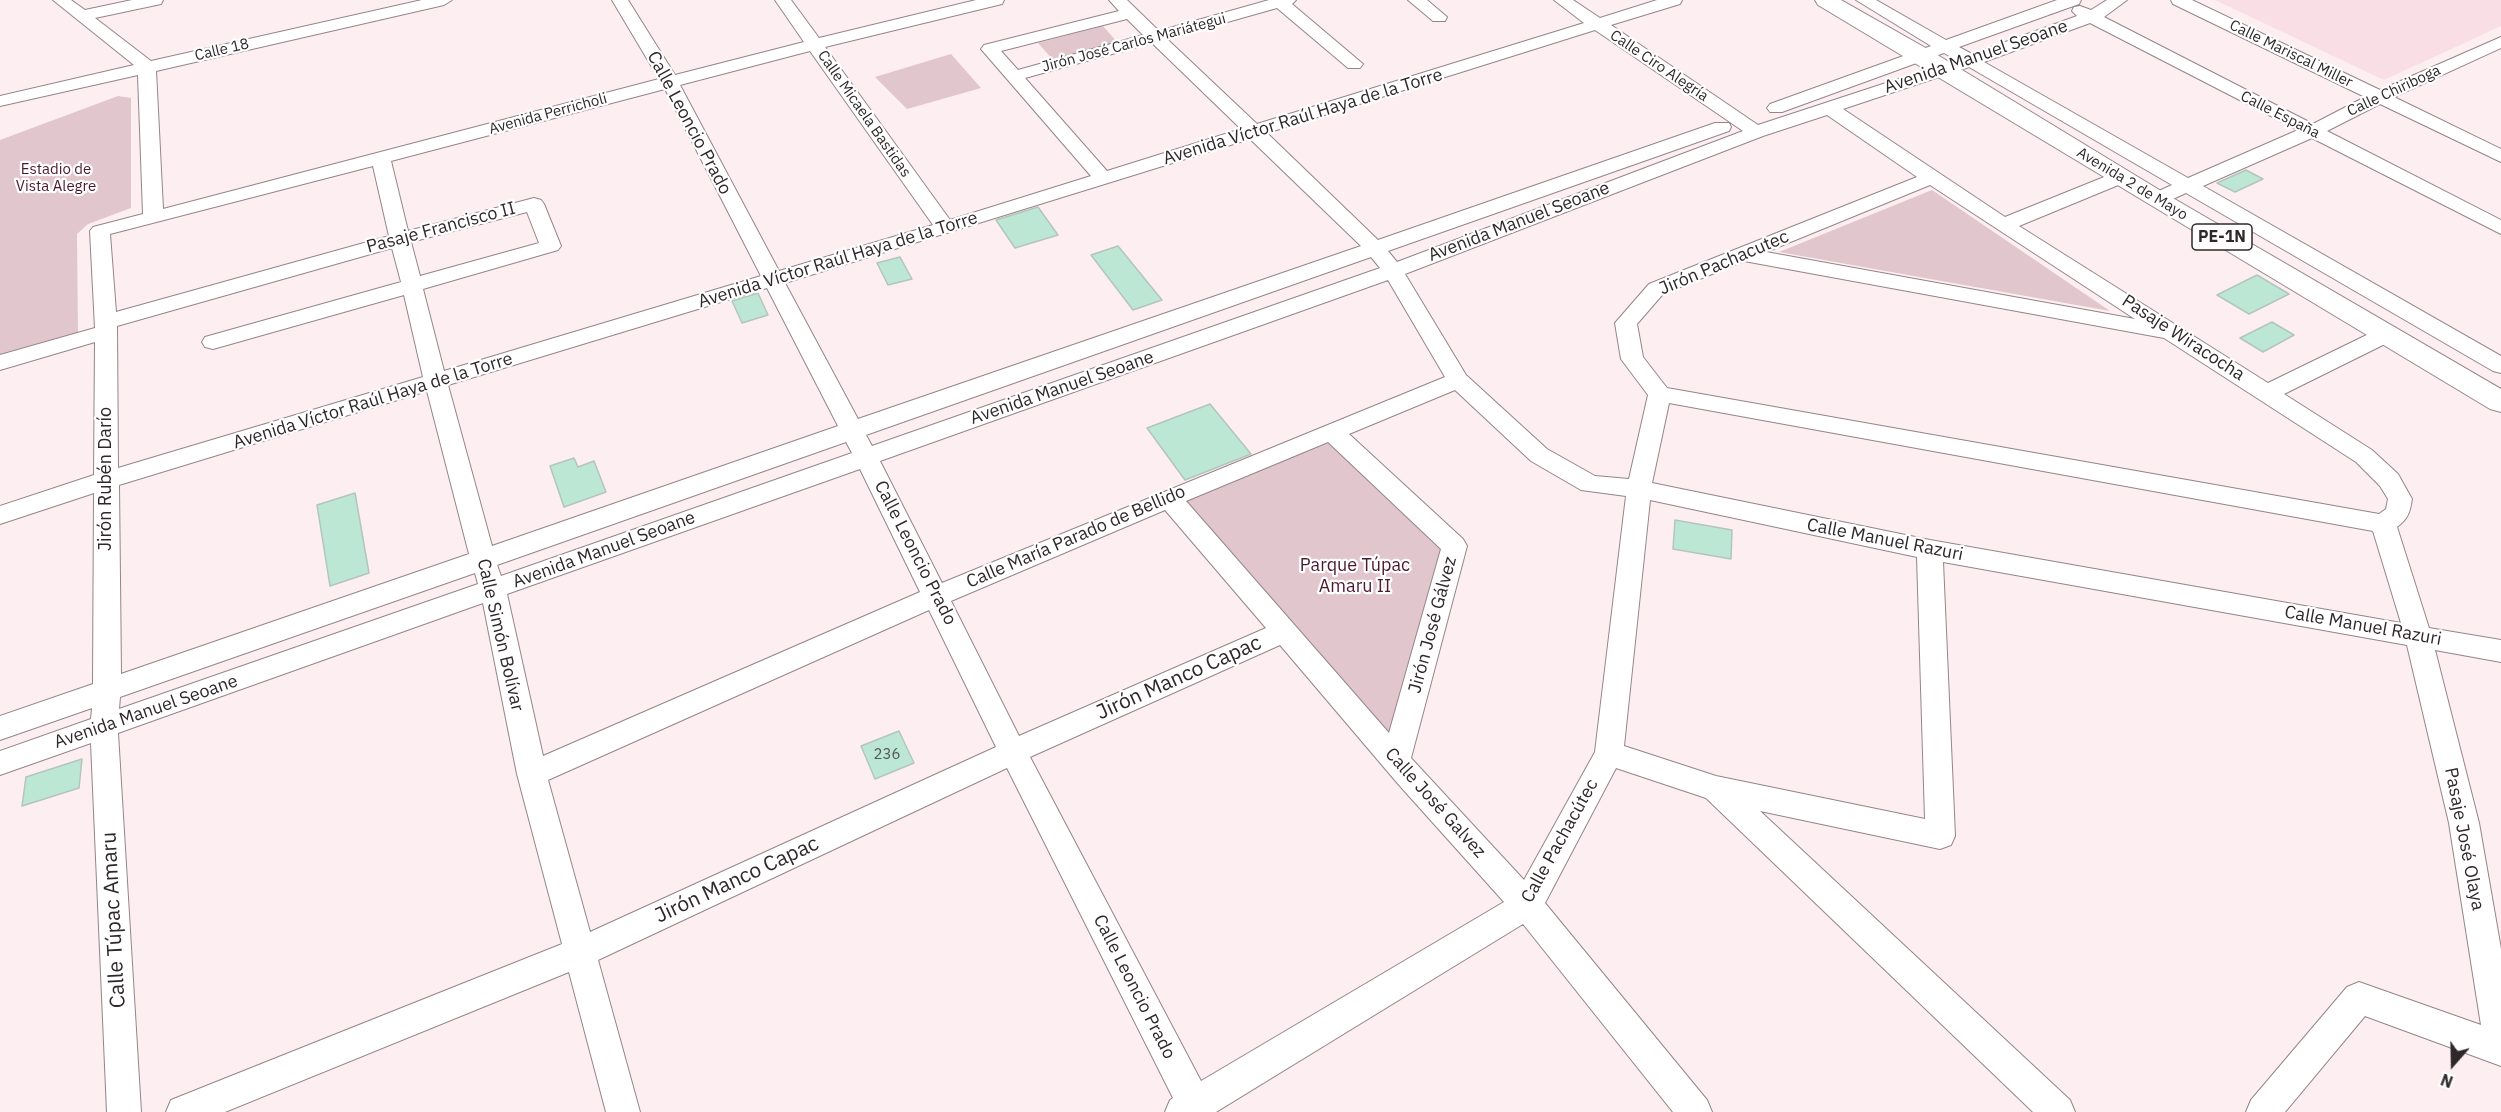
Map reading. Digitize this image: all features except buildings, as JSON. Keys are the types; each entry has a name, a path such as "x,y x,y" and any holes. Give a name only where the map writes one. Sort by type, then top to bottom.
{"highway":[{"name":"Avenida 2 de Mayo","path":"1826,0 1938,58 2157,199 2501,402"}],"street":[{"path":"61,0 147,67 153,218"},
{"path":"82,16 155,0"},
{"name":"Calle 18","path":"0,101 444,0"},
{"name":"Calle Leoncio Prado","path":"620,0 670,82 866,457 1192,1110"},
{"name":"Calle Micaela Bastidas","path":"783,0 945,228"},
{"name":"Avenida Perricholi","path":"100,231 815,44 996,0"},
{"name":"Calle Manuel Razuri","path":"1117,0 1375,248 1393,271 1458,380 1539,455 1590,484 1639,489 1930,550 2501,651"},
{"path":"1416,0 1439,17"},
{"name":"Calle Ciro Alegría","path":"1562,0 1748,126"},
{"name":"Avenida Víctor Raúl Haya de la Torre","path":"0,515 106,480 945,228 1674,0"},
{"path":"1864,0 1938,58 1970,61 2501,366"},
{"name":"Avenida Manuel Seoane","path":"1970,61 2091,17 2119,0"},
{"name":"Calle Mariscal Miller","path":"2179,0 2501,156"},
{"path":"1284,1 1354,64"},
{"name":"Jirón José Carlos Mariátegui","path":"1014,76 1284,1"},
{"name":"Avenida Manuel Seoane","path":"0,763 1393,271 1748,126 1829,108 2066,1"},
{"name":"Calle España","path":"2066,1 2091,17 2501,228"},
{"path":"1104,179 990,49 1130,13"},
{"name":"Calle Chiriboga","path":"2157,199 2312,131 2501,42"},
{"name":"Avenida Manuel Seoane","path":"0,728 1375,248 1748,126 1938,58"},
{"name":"Pasaje Wiracocha","path":"1829,108 1931,178 2364,456 2390,480 2400,500 2397,514 2383,524"},
{"name":"Calle Simón Bolívar","path":"380,158 436,382 483,560 493,589 531,774 623,1112"},
{"path":"2005,224 2121,177"},
{"name":"Jirón Pachacutec","path":"1660,394 1632,359 1626,323 1656,289 1931,178"},
{"name":"Pasaje Francisco II","path":"0,363 105,327 400,238 534,204 551,246 213,342"},
{"name":"Jirón Rubén Darío","path":"100,231 105,327 107,691 104,727"},
{"path":"1741,254 2174,333"},
{"path":"2267,393 2387,334"},
{"name":"Calle María Parado de Bellido","path":"531,774 936,596 1458,380"},
{"path":"1639,489 1660,394 2383,524 2418,635"},
{"name":"Jirón José Gálvez","path":"1333,433 1454,546 1396,761"},
{"name":"Calle Pachacútec","path":"1192,1110 1527,905 1609,753 1639,489"},
{"name":"Calle José Galvez","path":"1169,498 1396,761 1527,905 1695,1112"},
{"path":"1609,753 1716,789 1940,836 1930,550"},
{"name":"Jirón Manco Capac","path":"183,1112 580,951 1013,752 1284,632"},
{"name":"Pasaje José Olaya","path":"2418,635 2464,823 2501,1044"},
{"name":"Calle Túpac Amaru","path":"104,727 124,1112"},
{"path":"1716,789 2058,1112"},
{"path":"2263,1112 2360,998 2501,1049"}],"shaded area":[{"path":"2215,0 2501,0 2501,26 2384,80"}],"green space":[{"path":"1103,26 1118,43 1053,60 1038,43"},
{"path":"951,54 981,88 907,109 875,77"},
{"name":"Estadio de Vista Alegre","path":"118,96 131,98 131,208 88,224 77,234 78,334 0,356 0,140"},
{"path":"1932,190 2110,311 1779,252"},
{"name":"Parque Túpac Amaru II","path":"1328,437 1454,546 1396,761 1173,499"}]}
